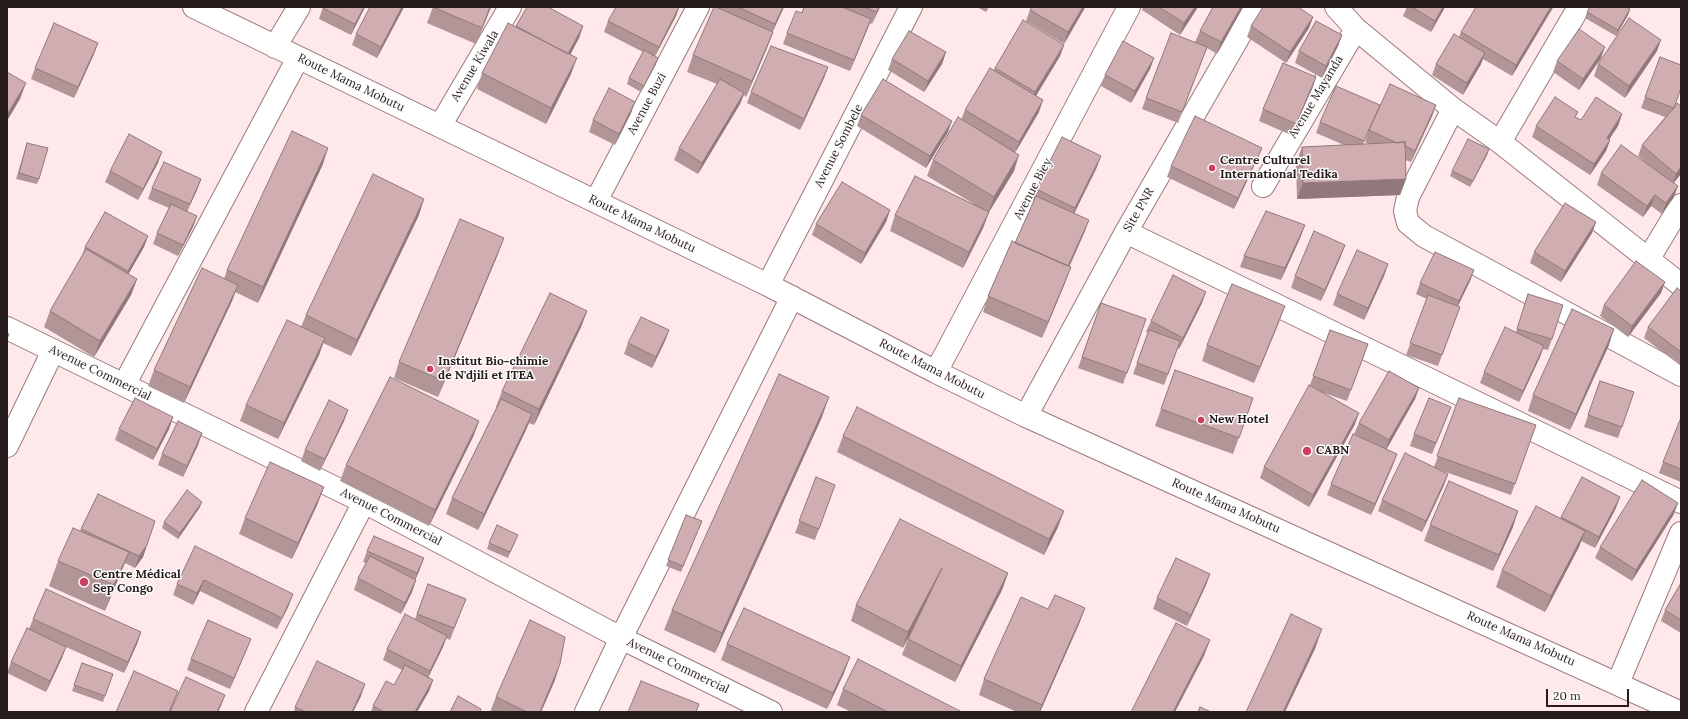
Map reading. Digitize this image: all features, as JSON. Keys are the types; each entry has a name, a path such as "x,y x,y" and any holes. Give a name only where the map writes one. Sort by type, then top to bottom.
{"street":[{"name":"Route Mama Mobutu","path":"194,7 768,285 936,372 1026,416 1618,683 1679,712"},
{"path":"275,47 299,7"},
{"name":"Avenue Kiwala","path":"440,126 510,7"},
{"name":"Avenue Buzi","path":"596,201 698,7"},
{"name":"Avenue Sombele","path":"768,285 911,7"},
{"name":"Avenue Biey","path":"936,372 1129,7"},
{"name":"Site PNR","path":"1026,416 1126,232 1256,7"},
{"path":"1500,142 1579,7"},
{"path":"1338,8 1356,29 1453,109 1500,142 1649,258 1681,285"},
{"name":"Avenue Mayanda","path":"1263,186 1356,29"},
{"path":"124,385 298,58"},
{"path":"1453,109 1408,198 1405,211 1408,223 1424,236 1681,375"},
{"path":"1649,258 1681,205"},
{"path":"1126,232 1681,502"},
{"path":"586,712 621,638 792,297"},
{"name":"Avenue Commercial","path":"7,328 364,502 621,638 771,712"},
{"path":"7,446 53,351"},
{"path":"256,712 364,502"},
{"path":"1618,683 1681,533"}],"building":[{"path":"323,7 364,7 355,24"},
{"path":"370,7 402,7 381,47 356,34"},
{"path":"433,7 490,7 482,28"},
{"path":"527,7 548,7 583,26 568,54 516,26"},
{"path":"616,7 679,7 659,47 608,21"},
{"path":"714,7 773,32 752,81 693,55"},
{"path":"738,7 783,7 775,24"},
{"path":"804,7 842,7 871,19 854,60 787,33 796,11 802,13"},
{"path":"864,7 879,7 877,12"},
{"path":"1032,7 1083,7 1068,32 1030,10"},
{"path":"1159,7 1195,7 1184,23"},
{"path":"1213,7 1241,7 1221,42 1200,31"},
{"path":"1263,7 1298,7 1313,17 1290,52 1251,26"},
{"path":"1412,7 1443,7 1435,21"},
{"path":"1476,7 1551,7 1516,65 1461,32"},
{"path":"1590,7 1626,7 1630,9 1618,30 1587,12"},
{"path":"1629,18 1661,40 1629,86 1598,64"},
{"path":"1023,20 1064,45 1035,92 995,68"},
{"path":"1316,21 1342,35 1326,66 1299,51"},
{"path":"54,23 98,43 78,87 35,68"},
{"path":"508,23 577,58 551,108 482,73"},
{"path":"1579,29 1605,47 1583,79 1557,61"},
{"path":"909,31 946,52 928,81 892,59"},
{"path":"1171,33 1207,47 1182,112 1146,98"},
{"path":"1454,34 1485,53 1467,83 1436,64"},
{"path":"1123,41 1154,58 1135,91 1105,75"},
{"path":"771,46 828,67 804,119 751,92"},
{"path":"644,50 658,58 644,86 629,78"},
{"path":"1660,57 1681,65 1681,88 1674,108 1645,97"},
{"path":"1283,63 1316,77 1296,124 1263,109"},
{"path":"990,68 1043,100 1019,142 965,110"},
{"path":"7,72 26,83 7,115"},
{"path":"720,79 744,93 702,163 679,148"},
{"path":"883,79 952,121 930,156 861,115"},
{"path":"1390,84 1436,105 1415,151 1405,146 1405,142 1397,143 1369,130"},
{"path":"1336,86 1380,105 1364,141 1320,122"},
{"path":"609,88 635,102 619,134 593,120"},
{"path":"1555,97 1578,112 1575,117 1581,120 1596,97 1622,114 1607,138 1610,140 1594,164 1536,126"},
{"path":"1677,103 1681,106 1681,167 1676,174 1642,145"},
{"name":"Centre Culturel International Tedika","path":"1195,116 1262,148 1238,198 1171,166"},
{"path":"958,117 1019,155 994,197 933,160"},
{"path":"292,131 328,148 263,287 227,270"},
{"path":"129,134 162,152 143,189 110,171"},
{"path":"1062,137 1101,156 1075,208 1036,189"},
{"path":"1468,139 1489,149 1473,181 1452,171"},
{"path":"1405,142 1406,179 1303,183 1302,147"},
{"path":"27,143 48,148 39,179 19,173"},
{"path":"1621,145 1678,186 1666,203 1655,195 1647,206 1601,173"},
{"path":"164,162 201,179 190,204 152,188"},
{"path":"373,174 424,199 357,340 306,315"},
{"path":"915,176 989,212 969,252 895,215"},
{"path":"842,182 890,210 865,253 816,224"},
{"path":"1036,196 1089,220 1068,266 1015,243"},
{"path":"1565,203 1596,222 1565,271 1534,252"},
{"path":"171,204 197,216 183,245 157,233"},
{"path":"1266,211 1305,225 1285,268 1244,256"},
{"path":"105,212 148,236 128,271 85,247"},
{"path":"460,219 504,238 444,381 399,362"},
{"path":"1314,231 1345,245 1325,290 1295,276"},
{"path":"1012,241 1071,267 1048,322 988,296"},
{"path":"86,249 137,279 100,341 50,311"},
{"path":"1357,250 1388,264 1368,308 1337,294"},
{"path":"1435,252 1474,270 1459,301 1420,283"},
{"path":"1636,261 1665,282 1632,326 1604,305"},
{"path":"202,268 238,285 190,387 154,370"},
{"path":"1173,275 1206,292 1183,338 1151,321"},
{"path":"1232,284 1285,306 1260,367 1207,345"},
{"path":"1677,288 1681,291 1681,352 1648,327"},
{"path":"550,293 587,311 539,409 502,391"},
{"path":"1528,294 1563,305 1552,339 1517,329"},
{"path":"1428,295 1460,307 1442,355 1410,343"},
{"path":"1101,303 1146,319 1127,373 1082,357"},
{"path":"1572,309 1614,329 1576,414 1533,395"},
{"path":"641,317 669,330 656,357 628,343"},
{"path":"287,320 325,338 284,423 246,405"},
{"path":"1505,327 1544,346 1523,391 1484,372"},
{"path":"1149,330 1180,341 1168,374 1137,363"},
{"path":"1330,330 1368,344 1351,390 1313,376"},
{"path":"1175,370 1253,398 1239,438 1161,409"},
{"path":"1389,371 1419,388 1389,440 1359,423"},
{"path":"779,374 829,397 722,633 672,610"},
{"path":"390,377 479,421 435,510 346,465"},
{"path":"1600,381 1634,392 1622,427 1588,415"},
{"name":"CABN","path":"1309,385 1359,413 1313,495 1264,467"},
{"path":"135,398 173,417 157,449 119,429"},
{"path":"1429,398 1451,407 1436,443 1414,434"},
{"path":"1459,398 1536,425 1515,484 1437,456"},
{"path":"501,399 532,414 484,514 452,498"},
{"path":"329,400 348,410 325,459 305,450"},
{"path":"857,407 1064,511 1049,539 843,436"},
{"path":"1680,420 1681,421 1681,469 1663,462"},
{"path":"178,421 202,433 187,466 162,454"},
{"path":"1353,434 1397,454 1375,504 1331,484"},
{"path":"1405,453 1448,474 1426,521 1382,500"},
{"path":"270,462 324,487 298,543 245,518"},
{"path":"816,477 835,485 819,529 799,521"},
{"path":"1582,477 1620,497 1599,537 1561,517"},
{"path":"1642,480 1678,503 1636,570 1600,547"},
{"path":"1449,481 1518,511 1499,555 1430,525"},
{"path":"187,490 202,502 180,533 164,522"},
{"path":"98,494 155,521 147,545 139,556 81,529"},
{"path":"1536,506 1585,531 1551,596 1502,570"},
{"path":"686,515 702,521 683,566 668,560"},
{"path":"900,519 1008,573 961,666 908,639 942,568 908,632 856,605"},
{"path":"497,525 518,535 510,552 489,543"},
{"path":"73,528 129,552 114,585 58,561"},
{"path":"374,536 424,558 417,573 367,551"},
{"path":"195,546 293,594 282,618 204,580 197,593 177,584"},
{"path":"370,556 416,580 405,603 358,578"},
{"path":"1176,558 1210,574 1191,615 1157,598"},
{"path":"1681,583 1681,620 1665,610"},
{"path":"428,584 466,599 454,628 417,614"},
{"path":"46,589 141,632 128,662 33,619"},
{"path":"1055,595 1085,608 1042,705 984,679 1021,597 1048,609"},
{"path":"744,608 850,657 833,693 727,644"},
{"path":"405,614 447,636 430,671 387,649"},
{"path":"1291,614 1322,629 1283,712 1246,712"},
{"path":"208,620 251,639 234,678 191,659"},
{"path":"530,620 565,637 560,664 540,712 527,712 496,697"},
{"path":"1176,623 1210,640 1173,712 1131,712"},
{"path":"27,628 66,647 50,681 11,662"},
{"path":"858,659 962,712 888,712 843,689"},
{"path":"317,661 365,684 352,712 306,712 295,707"},
{"path":"82,663 113,674 105,696 74,685"},
{"path":"405,665 433,680 415,712 384,712 373,706 386,681 394,685"},
{"path":"134,671 178,691 169,712 116,712"},
{"path":"186,677 225,695 217,712 170,712"},
{"path":"641,681 699,704 696,712 628,712"},
{"path":"458,696 481,709 480,712 450,712"},
{"path":"1200,707 1211,712 1198,712"}],"place":[{"name":"Centre Culturel International Tedika","path":"1212,168"},
{"name":"Institut Bio-chimie de N'djili et ITEA","path":"430,369"},
{"name":"New Hotel","path":"1201,420"},
{"name":"CABN","path":"1307,451"},
{"name":"Centre Médical Sep Congo","path":"84,582"}]}
